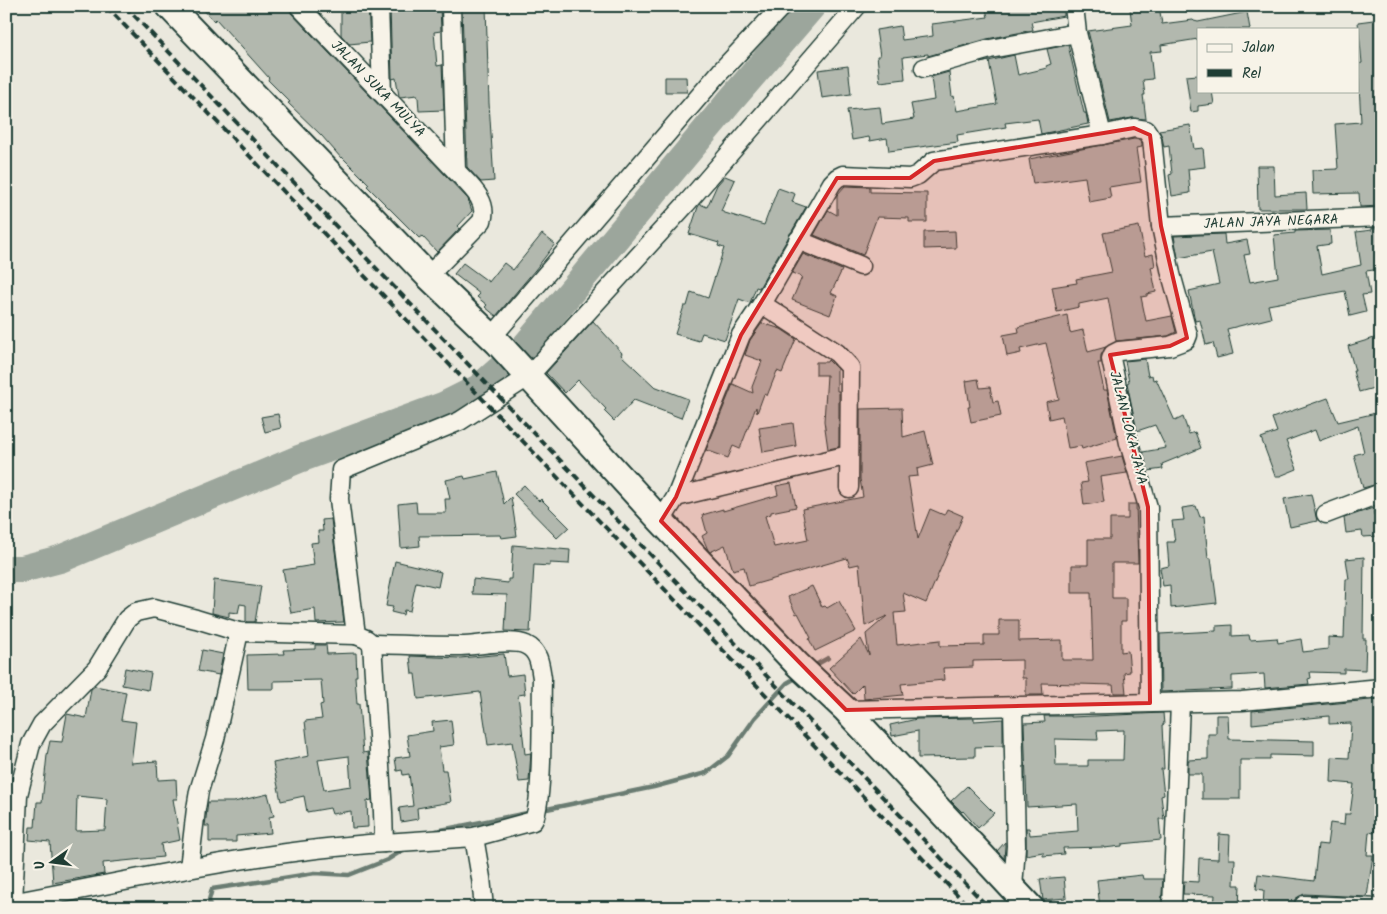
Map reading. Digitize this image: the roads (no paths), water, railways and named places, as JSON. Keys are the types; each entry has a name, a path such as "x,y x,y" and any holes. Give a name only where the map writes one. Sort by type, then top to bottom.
{"main road":[{"path":"169,6 428,276 495,340 661,521 805,671 846,710 1031,908"}],"street":[{"path":"379,6 382,93"},
{"path":"451,6 456,171"},
{"path":"495,340 721,71 782,6"},
{"path":"356,634 339,499 341,470 460,421 525,374 686,204 858,6"},
{"path":"661,521 676,497 741,335 762,304 798,240 832,183 837,178 843,175 910,178 918,175 934,161 1102,135 1077,33 1074,6"},
{"name":"JALAN SUKA MULYA","path":"305,9 476,192 484,214 478,226 428,276"},
{"path":"924,68 990,48 1077,33"},
{"name":"JALAN LOKA JAYA","path":"1102,135 1134,128 1146,130 1152,139 1161,226 1171,274 1188,338 1170,346 1119,351 1113,354 1111,359 1129,443 1148,507 1150,703"},
{"name":"JALAN JAYA NEGARA","path":"1161,226 1381,217"},
{"path":"798,240 861,266"},
{"path":"762,304 837,353 850,367 849,488"},
{"path":"676,497 849,455"},
{"path":"1326,514 1381,493"},
{"path":"372,644 462,646 517,642 527,645 534,650 542,678 537,810 533,821 474,837 416,840 257,857 189,868 10,903 12,795 31,744 38,730 97,668 127,619 136,612 154,608 239,632 356,634 366,638 372,644 384,843"},
{"path":"189,868 199,791 215,739 239,632"},
{"path":"846,710 1242,702 1381,688"},
{"path":"1172,908 1180,704"},
{"path":"1012,707 1016,846 1013,888"},
{"path":"474,837 482,878 484,908"},
{"path":"1304,905 1379,908"}],"waterway":[{"path":"6,569 22,569 60,559 299,459 443,406 479,388 523,349 812,6"},
{"path":"812,667 828,658"},
{"path":"542,810 654,787 706,773 728,756 755,718 787,683 799,676"},
{"path":"436,831 532,812"},
{"path":"210,908 209,900 212,889 315,873 349,875 387,860 406,848"}],"railway":[{"path":"106,6 970,908"},
{"path":"125,6 989,908"}]}
